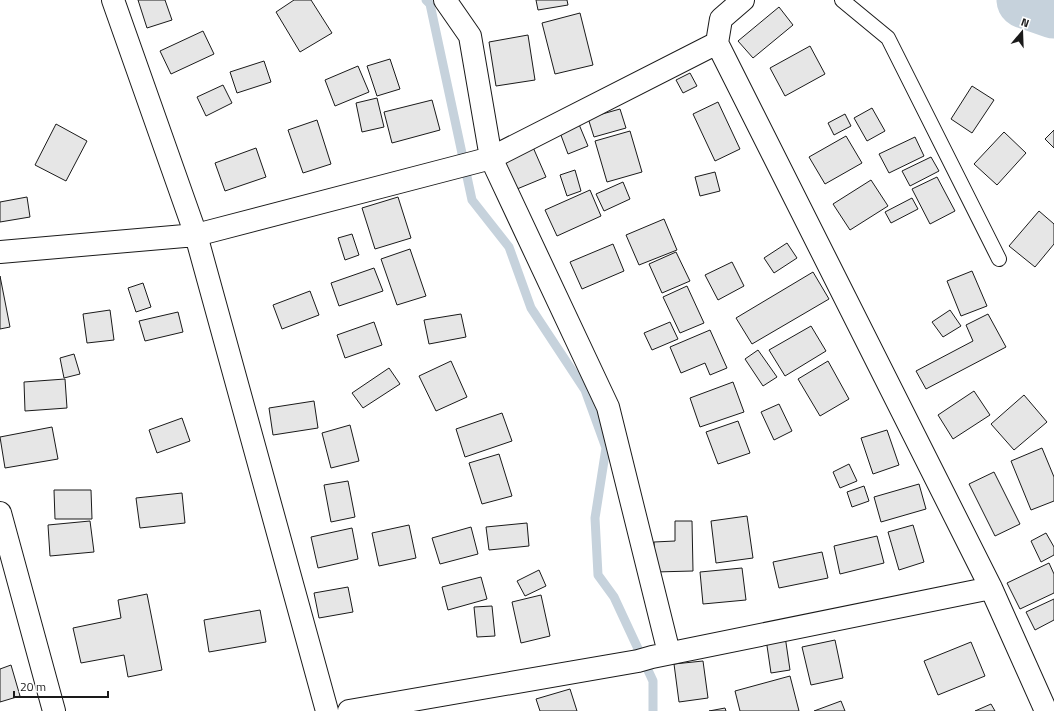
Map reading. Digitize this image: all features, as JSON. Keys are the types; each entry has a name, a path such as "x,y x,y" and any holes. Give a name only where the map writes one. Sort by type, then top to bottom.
{"street":[{"path":"114,0 196,235 327,711"},
{"path":"446,0 470,36 483,160 608,407 653,657"},
{"path":"743,0 721,19 717,43 991,588 1046,711"},
{"path":"0,252 196,235 483,160 717,43"},
{"path":"0,512 54,711"},
{"path":"349,711 653,657 991,588"}],"lane":[{"path":"842,0 888,38 999,259"}],"building":[{"path":"138,0 165,0 172,20 147,28"},
{"path":"294,0 311,0 332,33 300,52 276,12"},
{"path":"536,0 567,0 568,5 538,10"},
{"path":"779,7 793,25 753,58 738,41"},
{"path":"580,13 593,65 555,74 542,23"},
{"path":"203,31 214,54 171,74 160,51"},
{"path":"528,35 535,80 496,86 489,42"},
{"path":"810,46 825,74 785,96 770,68"},
{"path":"390,59 400,89 377,96 367,66"},
{"path":"264,61 271,82 237,93 230,72"},
{"path":"358,66 369,92 335,106 325,80"},
{"path":"690,73 697,86 683,93 676,80"},
{"path":"223,85 232,103 206,116 197,97"},
{"path":"972,86 994,100 972,133 951,119"},
{"path":"377,98 384,127 362,132 356,103"},
{"path":"432,100 440,130 392,143 384,112"},
{"path":"718,102 740,149 715,161 693,114"},
{"path":"872,108 885,131 867,141 854,118"},
{"path":"620,109 626,128 594,137 588,118"},
{"path":"845,114 851,126 834,135 828,123"},
{"path":"317,120 331,164 303,173 288,130"},
{"path":"578,122 588,146 568,154 559,130"},
{"path":"56,124 87,141 66,181 35,165"},
{"path":"1054,130 1054,148 1045,139"},
{"path":"630,131 642,172 607,182 595,141"},
{"path":"1004,132 1026,153 997,185 974,164"},
{"path":"846,136 862,163 825,184 809,157"},
{"path":"915,137 924,156 889,173 879,154"},
{"path":"532,145 546,177 517,189 503,157"},
{"path":"256,148 266,177 225,191 215,163"},
{"path":"931,157 939,171 910,186 902,171"},
{"path":"575,170 581,191 567,196 560,175"},
{"path":"715,172 720,191 700,196 695,177"},
{"path":"937,177 955,211 930,224 912,189"},
{"path":"871,180 888,206 850,230 833,204"},
{"path":"623,182 630,199 604,211 596,194"},
{"path":"590,190 601,216 557,236 545,210"},
{"path":"27,197 30,217 0,222 0,202"},
{"path":"398,197 411,238 375,249 362,208"},
{"path":"912,198 918,209 891,223 885,212"},
{"path":"1039,211 1054,224 1054,244 1035,267 1009,246"},
{"path":"664,219 677,250 639,265 626,235"},
{"path":"352,234 359,255 345,260 338,238"},
{"path":"787,243 797,258 774,273 764,258"},
{"path":"613,244 624,271 582,289 570,262"},
{"path":"410,249 426,296 397,305 381,259"},
{"path":"676,252 690,281 662,293 649,264"},
{"path":"732,262 744,286 718,300 705,275"},
{"path":"374,268 383,291 339,306 331,283"},
{"path":"972,271 987,306 961,316 947,281"},
{"path":"813,272 829,299 752,344 736,318"},
{"path":"0,276 10,327 0,329"},
{"path":"143,283 151,307 136,312 128,288"},
{"path":"687,286 704,323 680,333 663,297"},
{"path":"310,291 319,315 282,329 273,305"},
{"path":"110,310 114,340 87,343 83,314"},
{"path":"950,310 961,326 943,337 932,322"},
{"path":"178,312 183,332 145,341 139,321"},
{"path":"461,314 466,337 429,344 424,320"},
{"path":"988,314 1006,347 926,389 916,371 973,341 966,325"},
{"path":"374,322 382,345 345,358 337,335"},
{"path":"670,322 678,339 652,350 644,333"},
{"path":"811,326 826,351 785,376 769,350"},
{"path":"710,330 727,368 710,375 705,363 681,373 670,347"},
{"path":"758,350 777,377 763,386 745,359"},
{"path":"74,354 80,374 64,378 60,358"},
{"path":"451,361 467,397 436,411 419,376"},
{"path":"828,361 849,399 820,416 798,379"},
{"path":"389,368 400,384 363,408 352,393"},
{"path":"65,379 67,408 25,411 24,382"},
{"path":"733,382 744,412 700,427 690,398"},
{"path":"974,391 990,415 953,439 938,415"},
{"path":"1024,395 1047,422 1014,450 991,424"},
{"path":"314,401 318,428 273,435 269,408"},
{"path":"779,404 792,431 774,440 761,412"},
{"path":"502,413 512,441 465,457 456,429"},
{"path":"182,418 190,441 157,453 149,430"},
{"path":"738,421 750,453 718,464 706,432"},
{"path":"350,425 359,461 331,468 322,433"},
{"path":"52,427 58,459 5,468 0,437"},
{"path":"887,430 899,465 873,474 861,438"},
{"path":"1042,448 1054,477 1054,501 1031,510 1011,461"},
{"path":"499,454 512,496 482,504 469,463"},
{"path":"849,464 857,481 840,488 833,472"},
{"path":"994,472 1020,524 995,536 969,484"},
{"path":"348,481 355,517 331,522 324,485"},
{"path":"919,484 926,509 881,522 874,497"},
{"path":"864,486 869,501 852,507 847,492"},
{"path":"54,490 91,490 92,519 55,519"},
{"path":"182,493 185,523 140,528 136,498"},
{"path":"747,516 753,558 716,563 711,521"},
{"path":"90,521 94,552 50,556 48,525"},
{"path":"675,521 692,521 693,571 655,572 654,542 675,541"},
{"path":"527,523 529,546 489,550 486,527"},
{"path":"409,525 416,558 379,566 372,533"},
{"path":"913,525 924,562 899,570 888,532"},
{"path":"471,527 478,554 440,564 432,538"},
{"path":"352,528 358,559 318,568 311,537"},
{"path":"1046,533 1054,547 1054,555 1041,562 1031,541"},
{"path":"877,536 884,563 840,574 834,546"},
{"path":"822,552 828,578 779,588 773,562"},
{"path":"1049,563 1054,574 1054,593 1020,609 1007,583"},
{"path":"742,568 746,600 703,604 700,572"},
{"path":"539,570 546,586 525,596 517,581"},
{"path":"481,577 487,599 448,610 442,587"},
{"path":"348,587 353,612 319,618 314,593"},
{"path":"147,594 162,670 128,677 124,655 81,663 73,628 121,618 118,600"},
{"path":"541,595 550,636 521,643 512,602"},
{"path":"1054,599 1054,620 1035,630 1026,612"},
{"path":"492,606 495,636 477,637 474,607"},
{"path":"260,610 266,642 209,652 204,620"},
{"path":"785,636 790,670 771,673 766,639"},
{"path":"835,640 843,678 811,685 802,647"},
{"path":"971,642 985,676 938,695 924,661"},
{"path":"703,661 708,698 679,702 674,664"},
{"path":"11,665 20,696 0,702 0,669"},
{"path":"790,676 799,711 740,711 735,691"},
{"path":"570,689 577,711 540,711 536,699"},
{"path":"841,701 845,711 814,711"},
{"path":"991,704 995,711 975,711"},
{"path":"725,708 726,711 709,711"}],"waterway":[{"path":"426,0 430,4 472,200 509,247 531,308 585,390 606,448 595,518 598,575 614,597 653,681 653,711"},
{"path":"1025,0 1054,10"}]}
